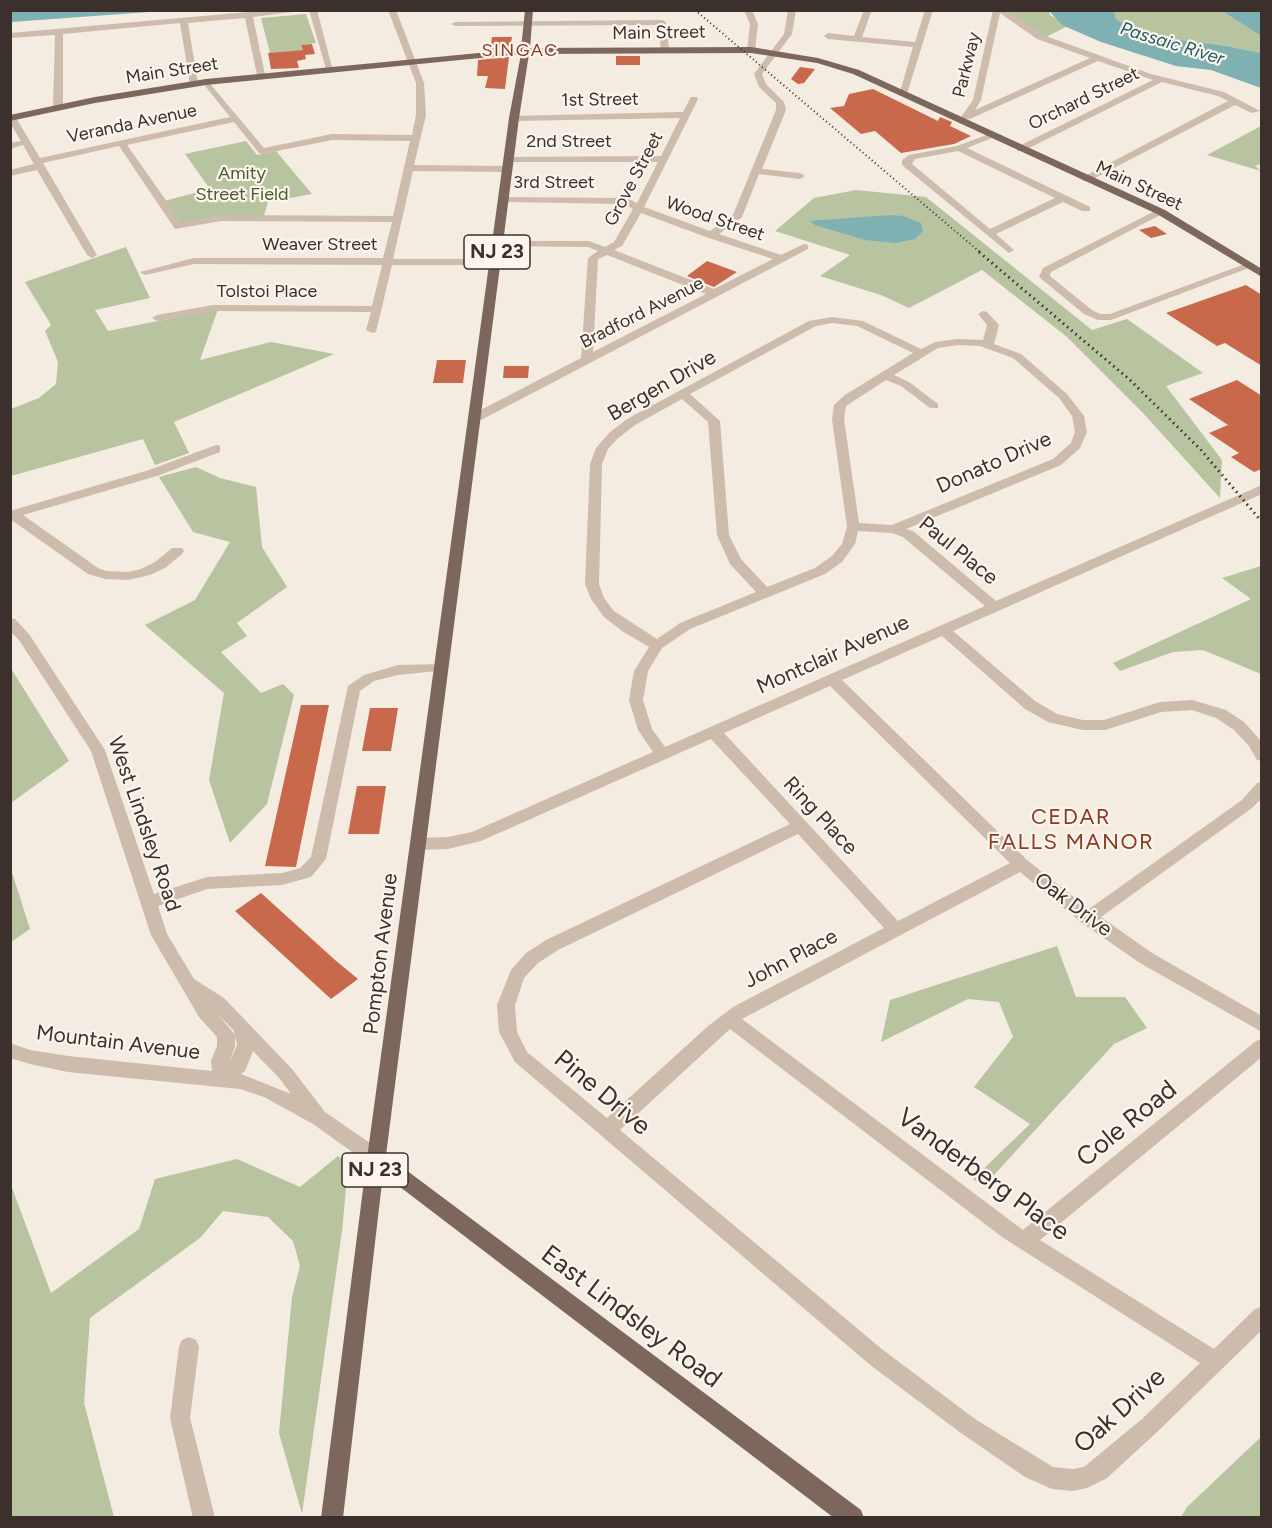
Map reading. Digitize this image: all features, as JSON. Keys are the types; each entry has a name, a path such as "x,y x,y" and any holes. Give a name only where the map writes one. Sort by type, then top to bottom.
{"main road":[{"name":"NJ 23","path":"495,262 514,118 526,51 529,10"},
{"name":"Main Street","path":"11,118 206,82 411,61 526,51 751,50 843,67 903,95 963,119 992,136 1161,213 1262,274"},
{"name":"Pompton Avenue","path":"332,1518 376,1158 495,262"},
{"name":"East Lindsley Road","path":"376,1158 853,1518"}],"street":[{"path":"10,36 304,10"},
{"path":"313,10 330,69"},
{"path":"372,330 421,114 420,83 392,10"},
{"path":"748,10 754,24 751,50"},
{"path":"710,235 737,217 782,107 762,85 758,74 789,33 792,10"},
{"path":"857,39 868,10"},
{"path":"903,95 929,10"},
{"path":"999,10 1040,37 1100,57 1130,70 1200,87 1255,111"},
{"name":"Parkway","path":"963,119 977,100 999,10"},
{"path":"249,15 261,75"},
{"path":"184,21 194,84"},
{"path":"455,24 663,23 665,49"},
{"path":"58,108 59,31"},
{"path":"828,36 918,45"},
{"path":"963,119 1100,57"},
{"name":"Orchard Street","path":"1020,149 1162,79"},
{"path":"206,82 262,151 332,137 415,138"},
{"name":"Grove Street","path":"587,360 592,261 604,251 618,244 694,99"},
{"path":"1086,179 1235,101"},
{"name":"1st Street","path":"514,118 686,116"},
{"path":"11,118 92,255"},
{"name":"Veranda Avenue","path":"10,173 121,143 235,119"},
{"path":"992,136 959,148 912,157 907,160 907,165 1009,250"},
{"path":"10,146 26,142"},
{"path":"121,143 177,226 189,226 221,218 398,219"},
{"path":"959,148 1086,210"},
{"name":"2nd Street","path":"410,168 664,159"},
{"path":"756,171 800,176"},
{"path":"989,233 1062,198"},
{"name":"3rd Street","path":"504,199 622,200 638,209"},
{"name":"Wood Street","path":"638,209 782,259"},
{"path":"1161,213 1047,270 1043,275 1088,312 1111,317 1249,266"},
{"path":"498,243 583,243 716,294"},
{"name":"Bradford Avenue","path":"475,418 804,247"},
{"name":"Weaver Street","path":"145,272 194,261 495,262"},
{"name":"Tolstoi Place","path":"157,318 213,308 377,309"},
{"path":"983,314 993,325 988,344"},
{"name":"Bergen Drive","path":"657,645 617,621 602,606 594,591 591,576 596,464 602,448 618,430 806,326 825,321 859,323 921,353"},
{"name":"Donato Drive","path":"949,342 988,344 1017,356 1063,396 1074,409 1080,423 1076,445 1057,462 894,529 853,527 838,412 849,396 921,353 935,345 949,342"},
{"path":"885,375 905,384 934,406"},
{"path":"683,394 714,421 726,544 741,569 765,593"},
{"path":"12,514 153,473 216,448"},
{"name":"Montclair Avenue","path":"418,844 457,842 475,837 1262,489"},
{"path":"12,514 93,571 105,575 128,576 145,572 160,566 177,551"},
{"path":"662,753 645,730 636,700 640,671 657,645 685,626 829,566 843,552 853,527"},
{"name":"Paul Place","path":"894,529 908,534 995,608"},
{"name":"West Lindsley Road","path":"10,622 36,654 98,750 147,903 168,951 191,984 206,1012 226,1035 226,1046 220,1061 221,1077"},
{"path":"942,630 1030,705 1053,718 1083,725 1105,725 1160,707 1192,705 1221,714 1239,726 1254,742 1262,756"},
{"path":"147,903 207,883 282,879 305,873 318,859 353,689 369,678 398,670 442,667"},
{"name":"Oak Drive","path":"831,678 1021,864 1088,918 1146,958 1262,1025"},
{"name":"Ring Place","path":"713,731 896,930"},
{"path":"1088,918 1247,804 1262,787"},
{"name":"Pine Drive","path":"800,825 552,945 532,958 517,975 508,994 505,1014 508,1032 516,1049 528,1065 876,1357 968,1426"},
{"name":"John Place","path":"607,1130 729,1019 1021,864"},
{"name":"West Lindsley Road","path":"191,984 218,1003 286,1074 319,1118"},
{"name":"Vanderberg Place","path":"729,1019 1024,1241 1214,1360"},
{"path":"221,1077 239,1066 246,1045 243,1029"},
{"name":"Cole Road","path":"1024,1241 1262,1046"},
{"name":"Mountain Avenue","path":"10,1050 30,1057 68,1064 221,1077"},
{"path":"221,1077 261,1088 319,1118 376,1158"},
{"name":"Oak Drive","path":"968,1426 1045,1476 1065,1480 1080,1479 1099,1470 1262,1316"},
{"path":"189,1347 180,1418 204,1518"}],"green space":[{"path":"1006,11 1049,11 1050,15 1068,26 1046,37"},
{"path":"1114,11 1222,11 1261,36 1261,53 1181,40 1127,26 1116,19"},
{"path":"306,14 316,43 301,45 303,50 270,53 261,18"},
{"path":"1261,126 1261,164 1255,166 1261,171 1207,155"},
{"name":"Amity Street Field","path":"246,141 257,155 276,151 312,194 268,202 264,216 180,224 164,201 210,189 185,154"},
{"path":"856,190 926,197 1092,330 1127,319 1203,373 1166,386 1222,460 1220,498 1142,412 1067,337 982,270 909,308 881,295 820,276 850,255 775,231 814,198"},
{"path":"126,247 150,298 95,310 108,331 218,309 200,360 271,342 334,354 174,422 189,453 155,465 143,439 11,476 11,409 39,398 56,384 58,362 45,331 51,325 25,282"},
{"path":"196,467 220,478 256,487 262,547 287,587 237,623 247,636 221,652 261,693 283,684 294,695 267,804 230,843 209,780 224,693 145,625 195,600 230,542 193,532 159,477"},
{"path":"1261,566 1261,674 1203,650 1173,652 1120,671 1113,663 1251,599 1222,578"},
{"path":"10,667 69,761 11,803 10,803"},
{"path":"10,866 30,929 11,942 10,942"},
{"path":"1057,946 1076,997 1125,997 1147,1028 1114,1044 983,1187 973,1179 1030,1124 974,1087 1013,1037 999,1002 968,999 881,1042 890,1000"},
{"path":"338,1156 348,1166 342,1231 302,1514 279,1433 292,1297 300,1266 293,1241 268,1217 223,1211 200,1238 90,1318 84,1403 114,1517 11,1517 11,1185 51,1293 139,1229 155,1179 237,1159 300,1187"},
{"path":"1261,1437 1261,1517 1181,1517 1187,1507"}],"water":[{"path":"11,10 163,10 163,11 11,22"},
{"name":"Passaic River","path":"1049,11 1114,11 1116,19 1127,26 1181,40 1261,53 1261,88 1211,70 1176,66 1101,42 1062,25"},
{"path":"1222,11 1259,11 1261,13 1261,36"},
{"path":"903,216 921,223 923,231 915,239 896,243 865,240 815,225 810,221"}],"building":[{"path":"492,37 512,37 510,48 490,50"},
{"path":"312,44 315,54 305,55 306,59 297,61 299,68 271,69 268,53 303,50 301,45"},
{"path":"616,56 640,56 640,65 616,65"},
{"path":"509,57 505,89 485,88 488,76 477,76 478,60"},
{"path":"800,67 815,69 804,83 798,84 791,79"},
{"path":"873,89 938,121 940,117 952,122 950,126 971,136 954,144 901,153 875,131 861,134 830,108 844,106 849,94"},
{"path":"1155,226 1167,234 1151,238 1139,230"},
{"path":"707,261 737,272 714,287 687,276"},
{"path":"1246,285 1262,295 1262,366 1225,343 1217,346 1166,313"},
{"path":"437,360 466,360 463,383 433,383"},
{"path":"504,366 529,366 528,378 503,378"},
{"path":"1237,380 1262,396 1262,469 1254,472 1231,457 1239,453 1209,433 1228,425 1189,399"},
{"path":"301,705 329,705 296,867 265,866"},
{"path":"370,708 398,708 391,751 362,751"},
{"path":"357,786 386,786 379,834 348,834"},
{"path":"261,893 358,979 331,999 235,911"}],"railway":[{"path":"695,10 981,253"},
{"path":"979,252 1130,380 1201,450 1262,522"}],"district":[{"name":"SINGAC","path":"520,51"},
{"name":"CEDAR FALLS MANOR","path":"1071,830"}]}
